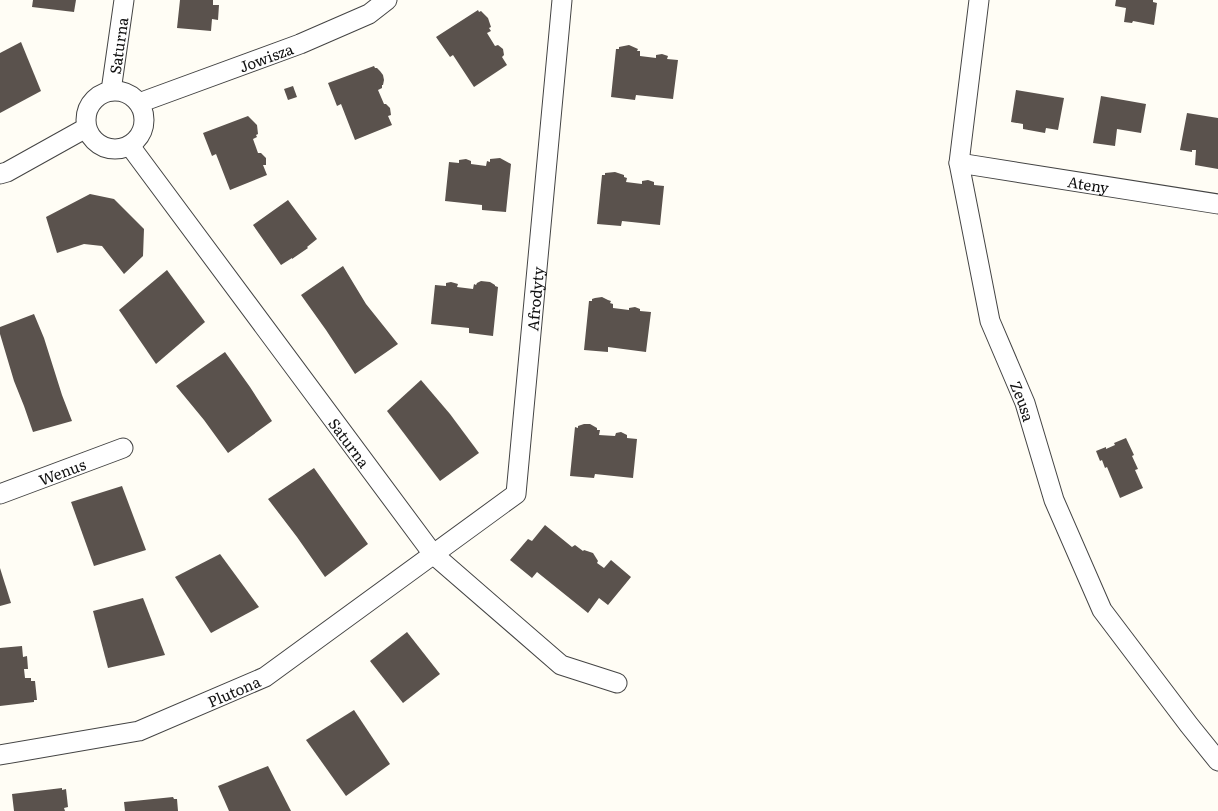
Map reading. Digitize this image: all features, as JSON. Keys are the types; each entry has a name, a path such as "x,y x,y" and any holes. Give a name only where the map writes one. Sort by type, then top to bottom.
{"street":[{"name":"Saturna","path":"111,91 124,0"},
{"name":"Jowisza","path":"139,103 300,44 369,14 386,0"},
{"name":"Afrodyty","path":"433,554 516,494 562,0"},
{"name":"Zeusa","path":"979,0 959,163 990,321 1025,403 1054,500 1102,610 1218,761"},
{"path":"111,91 121,91 131,95 139,103 144,112 145,122 142,132 130,146 120,150 110,150 92,140 86,128 86,118 88,108 94,100 102,94 111,91"},
{"path":"0,174 86,128"},
{"name":"Saturna","path":"130,146 433,554 561,665 617,683"},
{"name":"Ateny","path":"959,163 1218,204"},
{"name":"Wenus","path":"0,494 123,448"},
{"name":"Plutona","path":"0,754 139,731 265,677 433,554"}],"building":[{"path":"33,0 76,0 74,12 32,7"},
{"path":"180,0 213,0 213,5 219,5 218,20 212,19 211,31 177,28"},
{"path":"1116,0 1153,0 1153,2 1157,3 1154,25 1133,21 1132,23 1124,22 1126,8 1115,6"},
{"path":"478,10 488,18 491,31 487,33 495,46 498,45 503,49 504,55 502,57 507,65 474,87 453,55 450,57 436,37"},
{"path":"21,42 41,91 0,113 0,53"},
{"path":"629,45 640,51 640,56 656,58 656,55 662,54 668,56 667,59 678,60 673,99 636,95 635,100 611,97 616,49"},
{"path":"374,66 383,75 382,88 378,90 384,104 390,108 391,115 388,116 392,125 355,140 341,104 337,106 328,83"},
{"path":"293,86 297,97 288,100 284,89"},
{"path":"1016,90 1064,98 1058,130 1046,128 1045,133 1023,129 1023,124 1011,122"},
{"path":"1101,96 1146,104 1141,133 1117,129 1115,146 1093,143"},
{"path":"1187,113 1218,118 1218,169 1195,165 1196,150 1192,150 1192,152 1180,150"},
{"path":"248,116 257,125 258,134 253,139 258,153 261,153 266,158 266,165 263,165 267,175 230,190 216,154 212,156 203,133"},
{"path":"500,158 511,164 506,212 482,210 482,205 445,201 449,162 459,163 459,160 466,159 471,161 471,164 486,166 487,161 490,162 490,159"},
{"path":"615,172 624,175 627,178 626,182 642,184 642,181 648,180 654,182 654,185 664,186 660,225 622,221 621,226 597,224 602,175"},
{"path":"90,194 114,199 144,229 143,256 124,274 102,246 84,244 57,253 46,217"},
{"path":"288,200 317,239 308,248 281,265 253,225"},
{"path":"343,266 366,304 398,344 355,374 301,295"},
{"path":"167,270 205,322 156,364 119,310"},
{"path":"481,281 490,282 498,287 493,336 469,333 469,328 431,324 435,285 446,286 446,283 451,282 458,284 457,287 473,289 474,284 476,285"},
{"path":"602,297 611,301 610,303 613,304 613,308 629,310 629,308 635,307 640,309 640,311 651,312 646,352 608,347 608,352 584,350 589,301"},
{"path":"34,314 72,421 33,432 14,381 0,334 0,327"},
{"path":"225,352 272,421 228,453 176,386"},
{"path":"421,380 450,414 479,453 440,481 387,411"},
{"path":"590,424 597,428 597,430 600,430 599,435 615,436 616,433 621,432 627,435 627,438 637,439 633,478 595,474 594,478 570,476 575,427 578,428 578,426"},
{"path":"1126,438 1134,455 1132,456 1138,469 1135,470 1143,488 1120,498 1107,467 1105,468 1102,460 1100,461 1096,451 1106,447 1106,449"},
{"path":"314,468 368,544 325,577 268,499"},
{"path":"122,486 146,550 94,566 71,502"},
{"path":"545,525 572,547 575,545 583,551 593,553 598,561 597,563 604,568 611,560 631,577 608,605 599,598 588,613 537,572 532,578 510,560 528,539 532,541"},
{"path":"220,554 259,607 211,633 175,577"},
{"path":"0,568 11,603 0,606"},
{"path":"143,598 165,655 108,668 93,611"},
{"path":"407,632 440,674 403,703 370,661"},
{"path":"22,646 23,657 27,656 28,669 24,669 25,678 31,678 31,681 35,681 37,700 0,706 0,648"},
{"path":"354,710 390,764 346,796 306,740"},
{"path":"268,766 291,811 229,811 218,786"},
{"path":"62,788 62,790 66,789 68,807 64,808 65,811 14,811 12,794"},
{"path":"173,797 177,799 178,811 125,811 124,802"}]}
